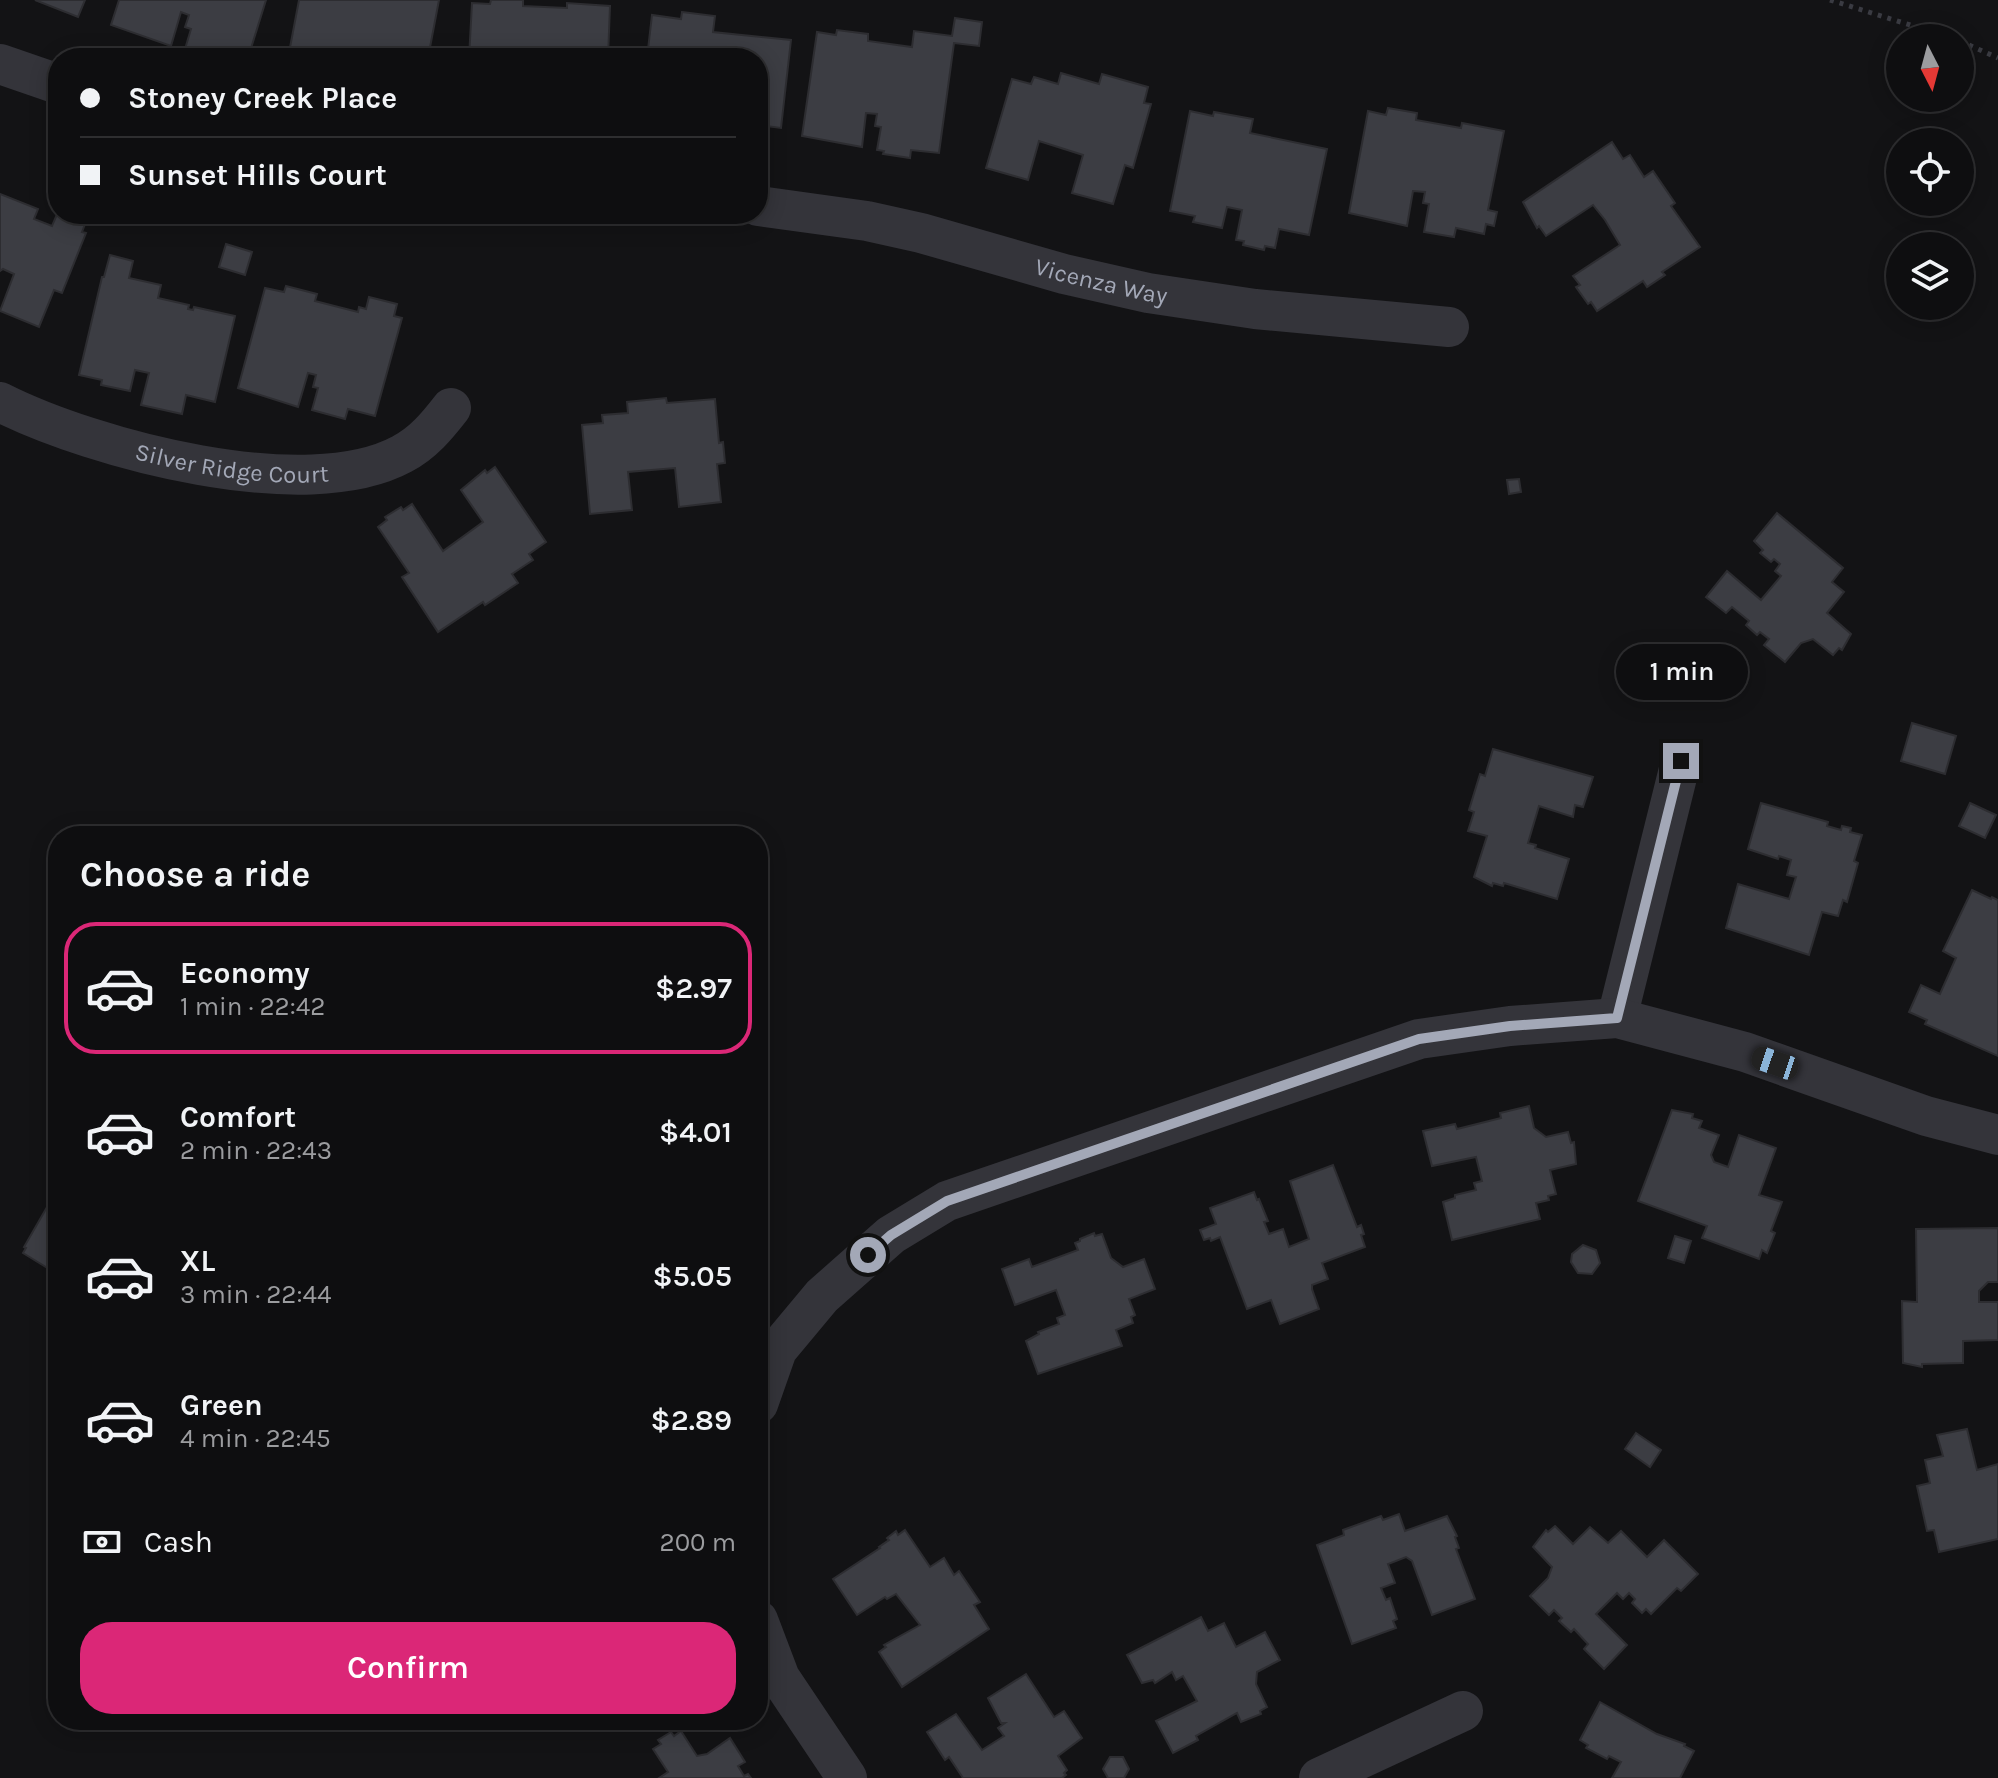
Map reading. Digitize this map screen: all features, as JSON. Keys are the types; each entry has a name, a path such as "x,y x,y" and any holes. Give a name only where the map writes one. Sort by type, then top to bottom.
{"street":[{"path":"0,64 48,81"},
{"name":"Vicenza Way","path":"768,207 867,221 921,233 1064,274 1148,293 1255,309 1449,327"},
{"name":"Silver Ridge Court","path":"0,402 74,434 114,446 243,471 301,475 357,470 403,454 426,438 451,408"},
{"path":"1617,1018 1681,761"},
{"path":"768,1376 777,1350 822,1296 891,1235 947,1201 1419,1039 1510,1026 1617,1018 1745,1052 1926,1116 1998,1135"},
{"path":"768,1646 780,1678 847,1778"},
{"path":"1319,1778 1463,1711"}],"path":[{"path":"1830,0 1907,24"},
{"path":"1974,47 1998,58"}],"building":[{"path":"35,0 85,0 78,17"},
{"path":"119,0 266,0 251,48 185,48 191,29 185,27 189,15 181,12 171,46 111,25"},
{"path":"299,0 439,0 430,48 290,48"},
{"path":"491,0 523,0 523,6 567,8 567,3 610,6 608,48 470,48 472,3 490,4"},
{"path":"682,12 715,16 713,32 791,40 781,128 768,126 768,48 648,48 652,15 681,19"},
{"path":"955,18 982,22 979,46 954,43 939,153 911,150 910,158 883,154 884,151 877,150 881,127 875,126 877,114 866,113 862,147 802,136 817,32 836,35 837,30 868,34 868,41 912,47 914,31 952,36"},
{"path":"1061,73 1099,84 1102,74 1148,87 1144,103 1151,104 1133,168 1125,165 1113,204 1072,193 1083,155 1039,141 1028,180 986,168 1012,79 1031,84 1034,77 1058,84"},
{"path":"1388,108 1417,113 1416,120 1461,128 1462,123 1504,131 1488,210 1497,212 1494,226 1486,224 1484,234 1456,228 1454,237 1424,232 1429,204 1423,203 1425,192 1413,191 1407,226 1349,213 1368,111 1386,115"},
{"path":"1190,111 1253,119 1250,133 1327,149 1309,235 1279,229 1275,248 1265,246 1264,250 1236,240 1242,210 1227,207 1222,228 1193,222 1195,216 1170,211"},
{"path":"1612,142 1623,159 1630,155 1644,177 1653,171 1675,203 1671,206 1700,247 1662,272 1665,275 1647,287 1643,281 1597,311 1576,287 1580,285 1573,276 1620,245 1605,220 1593,205 1546,236 1539,226 1537,228 1523,202"},
{"path":"0,194 38,209 34,219 52,226 85,224 82,232 86,233 62,293 54,290 39,327 0,311 14,274 3,269 0,271"},
{"path":"226,244 252,252 245,275 219,267"},
{"path":"110,255 133,261 129,278 161,285 158,298 189,305 188,309 193,310 194,307 235,316 215,402 186,395 182,414 141,405 149,373 135,370 130,391 101,385 102,380 79,375"},
{"path":"286,286 317,294 315,301 358,312 359,307 366,309 369,297 397,304 394,316 402,318 375,416 348,409 345,419 312,410 318,388 313,387 316,375 308,373 298,407 238,388 265,288 284,292"},
{"path":"666,398 667,403 715,399 719,443 723,442 725,463 717,464 721,502 679,507 675,468 628,472 632,510 590,514 582,425 603,423 602,415 628,413 627,402"},
{"path":"495,467 546,542 529,554 533,560 512,574 518,583 438,632 402,577 409,573 378,527 387,520 385,517 412,504 443,551 483,522 461,490 485,470 487,473"},
{"path":"1519,479 1521,492 1509,494 1507,480"},
{"path":"1777,513 1843,568 1832,582 1844,592 1827,613 1851,634 1842,650 1839,648 1833,655 1813,639 1801,643 1785,662 1764,645 1769,639 1760,632 1757,635 1746,625 1749,621 1732,607 1726,613 1706,597 1727,571 1761,600 1781,576 1775,571 1780,564 1774,559 1771,562 1760,553 1763,550 1754,541"},
{"path":"1912,723 1956,736 1945,774 1901,761"},
{"path":"1493,749 1593,777 1583,807 1575,805 1573,817 1539,806 1528,843 1569,859 1557,899 1504,883 1503,886 1493,883 1492,886 1474,877 1487,836 1468,831 1474,812 1469,810 1480,774 1485,776"},
{"path":"1761,803 1828,822 1827,826 1841,830 1842,826 1851,828 1850,832 1862,835 1847,902 1843,900 1838,916 1822,912 1809,955 1726,928 1738,884 1789,899 1796,877 1787,875 1791,860 1748,849"},
{"path":"1970,803 1996,815 1985,838 1959,826"},
{"path":"1972,890 1998,900 1998,1056 1925,1024 1927,1020 1909,1012 1921,985 1940,994 1956,958 1943,951"},
{"path":"1529,1106 1534,1128 1546,1137 1568,1132 1571,1143 1574,1142 1576,1164 1550,1170 1556,1194 1548,1196 1549,1200 1536,1203 1540,1219 1452,1240 1443,1202 1455,1198 1455,1195 1476,1190 1474,1183 1482,1181 1476,1157 1432,1166 1423,1131 1455,1124 1457,1129 1501,1118 1500,1113"},
{"path":"1672,1110 1693,1114 1692,1118 1702,1121 1699,1128 1719,1135 1711,1155 1714,1162 1728,1167 1739,1135 1776,1148 1759,1195 1782,1202 1767,1253 1762,1250 1759,1259 1702,1238 1707,1226 1638,1201"},
{"path":"1333,1165 1357,1227 1361,1225 1365,1247 1322,1263 1328,1279 1312,1285 1319,1309 1280,1324 1271,1300 1247,1309 1220,1237 1204,1240 1200,1230 1216,1224 1210,1208 1254,1192 1268,1221 1264,1222 1269,1234 1283,1229 1289,1247 1309,1239 1290,1181"},
{"path":"48,1205 48,1268 23,1253"},
{"path":"1998,1228 1998,1282 1988,1282 1979,1291 1979,1302 1998,1302 1998,1340 1963,1341 1963,1363 1922,1364 1922,1367 1903,1363 1902,1301 1917,1302 1916,1229"},
{"path":"1094,1233 1095,1236 1102,1234 1111,1258 1123,1267 1144,1259 1155,1289 1129,1299 1135,1315 1131,1317 1133,1323 1116,1330 1122,1346 1038,1374 1026,1341 1038,1332 1059,1324 1057,1318 1065,1315 1056,1290 1015,1305 1002,1269 1029,1259 1032,1267 1078,1250 1075,1243"},
{"path":"1675,1236 1691,1241 1684,1263 1668,1258"},
{"path":"1583,1245 1596,1250 1600,1263 1592,1274 1578,1273 1571,1262 1572,1254"},
{"path":"1967,1429 1977,1470 1998,1464 1998,1539 1939,1552 1934,1530 1927,1531 1917,1486 1930,1483 1925,1460 1943,1456 1937,1435"},
{"path":"1636,1433 1661,1450 1650,1467 1625,1449"},
{"path":"1399,1514 1405,1531 1447,1516 1457,1536 1459,1548 1456,1549 1475,1599 1432,1615 1412,1561 1406,1557 1388,1564 1395,1583 1381,1588 1386,1600 1390,1598 1397,1619 1393,1621 1396,1628 1352,1644 1317,1545 1344,1535 1343,1530 1381,1516 1383,1520"},
{"path":"1555,1526 1573,1544 1590,1527 1608,1543 1621,1531 1647,1557 1664,1540 1698,1574 1681,1591 1677,1588 1651,1614 1646,1609 1642,1613 1632,1603 1635,1599 1629,1593 1623,1599 1617,1593 1596,1614 1627,1645 1604,1669 1584,1649 1588,1644 1574,1629 1571,1632 1559,1621 1562,1618 1554,1610 1549,1615 1530,1596 1548,1578 1552,1567 1533,1547 1546,1530 1548,1532"},
{"path":"905,1530 930,1567 944,1558 954,1575 959,1571 980,1602 974,1605 989,1629 902,1687 879,1652 886,1647 884,1645 920,1625 896,1594 887,1599 885,1597 857,1615 833,1579 880,1548 896,1531 898,1535"},
{"path":"1201,1617 1208,1631 1224,1623 1236,1647 1265,1632 1280,1660 1257,1672 1256,1684 1267,1707 1260,1711 1261,1714 1241,1722 1237,1713 1173,1753 1156,1721 1197,1701 1183,1676 1176,1680 1172,1672 1155,1683 1153,1680 1142,1683 1127,1655"},
{"path":"1026,1674 1054,1717 1064,1711 1082,1738 1058,1756 1067,1770 1066,1775 1062,1778 963,1778 949,1757 945,1760 927,1732 956,1714 982,1750 1004,1736 998,1728 1005,1723 1001,1723 988,1698"},
{"path":"1600,1702 1694,1751 1680,1778 1612,1778 1621,1762 1609,1756 1607,1759 1586,1748 1588,1745 1580,1740"},
{"path":"681,1731 697,1756 707,1754 730,1738 745,1762 738,1766 744,1776 748,1774 751,1778 659,1778 668,1772 653,1749 661,1744 658,1740 671,1732 674,1736"},
{"path":"1110,1757 1123,1757 1129,1769 1124,1778 1108,1778 1103,1769"}],"route":[{"path":"868,1255 891,1235 947,1201 1419,1039 1510,1026 1617,1018 1681,761"}]}
